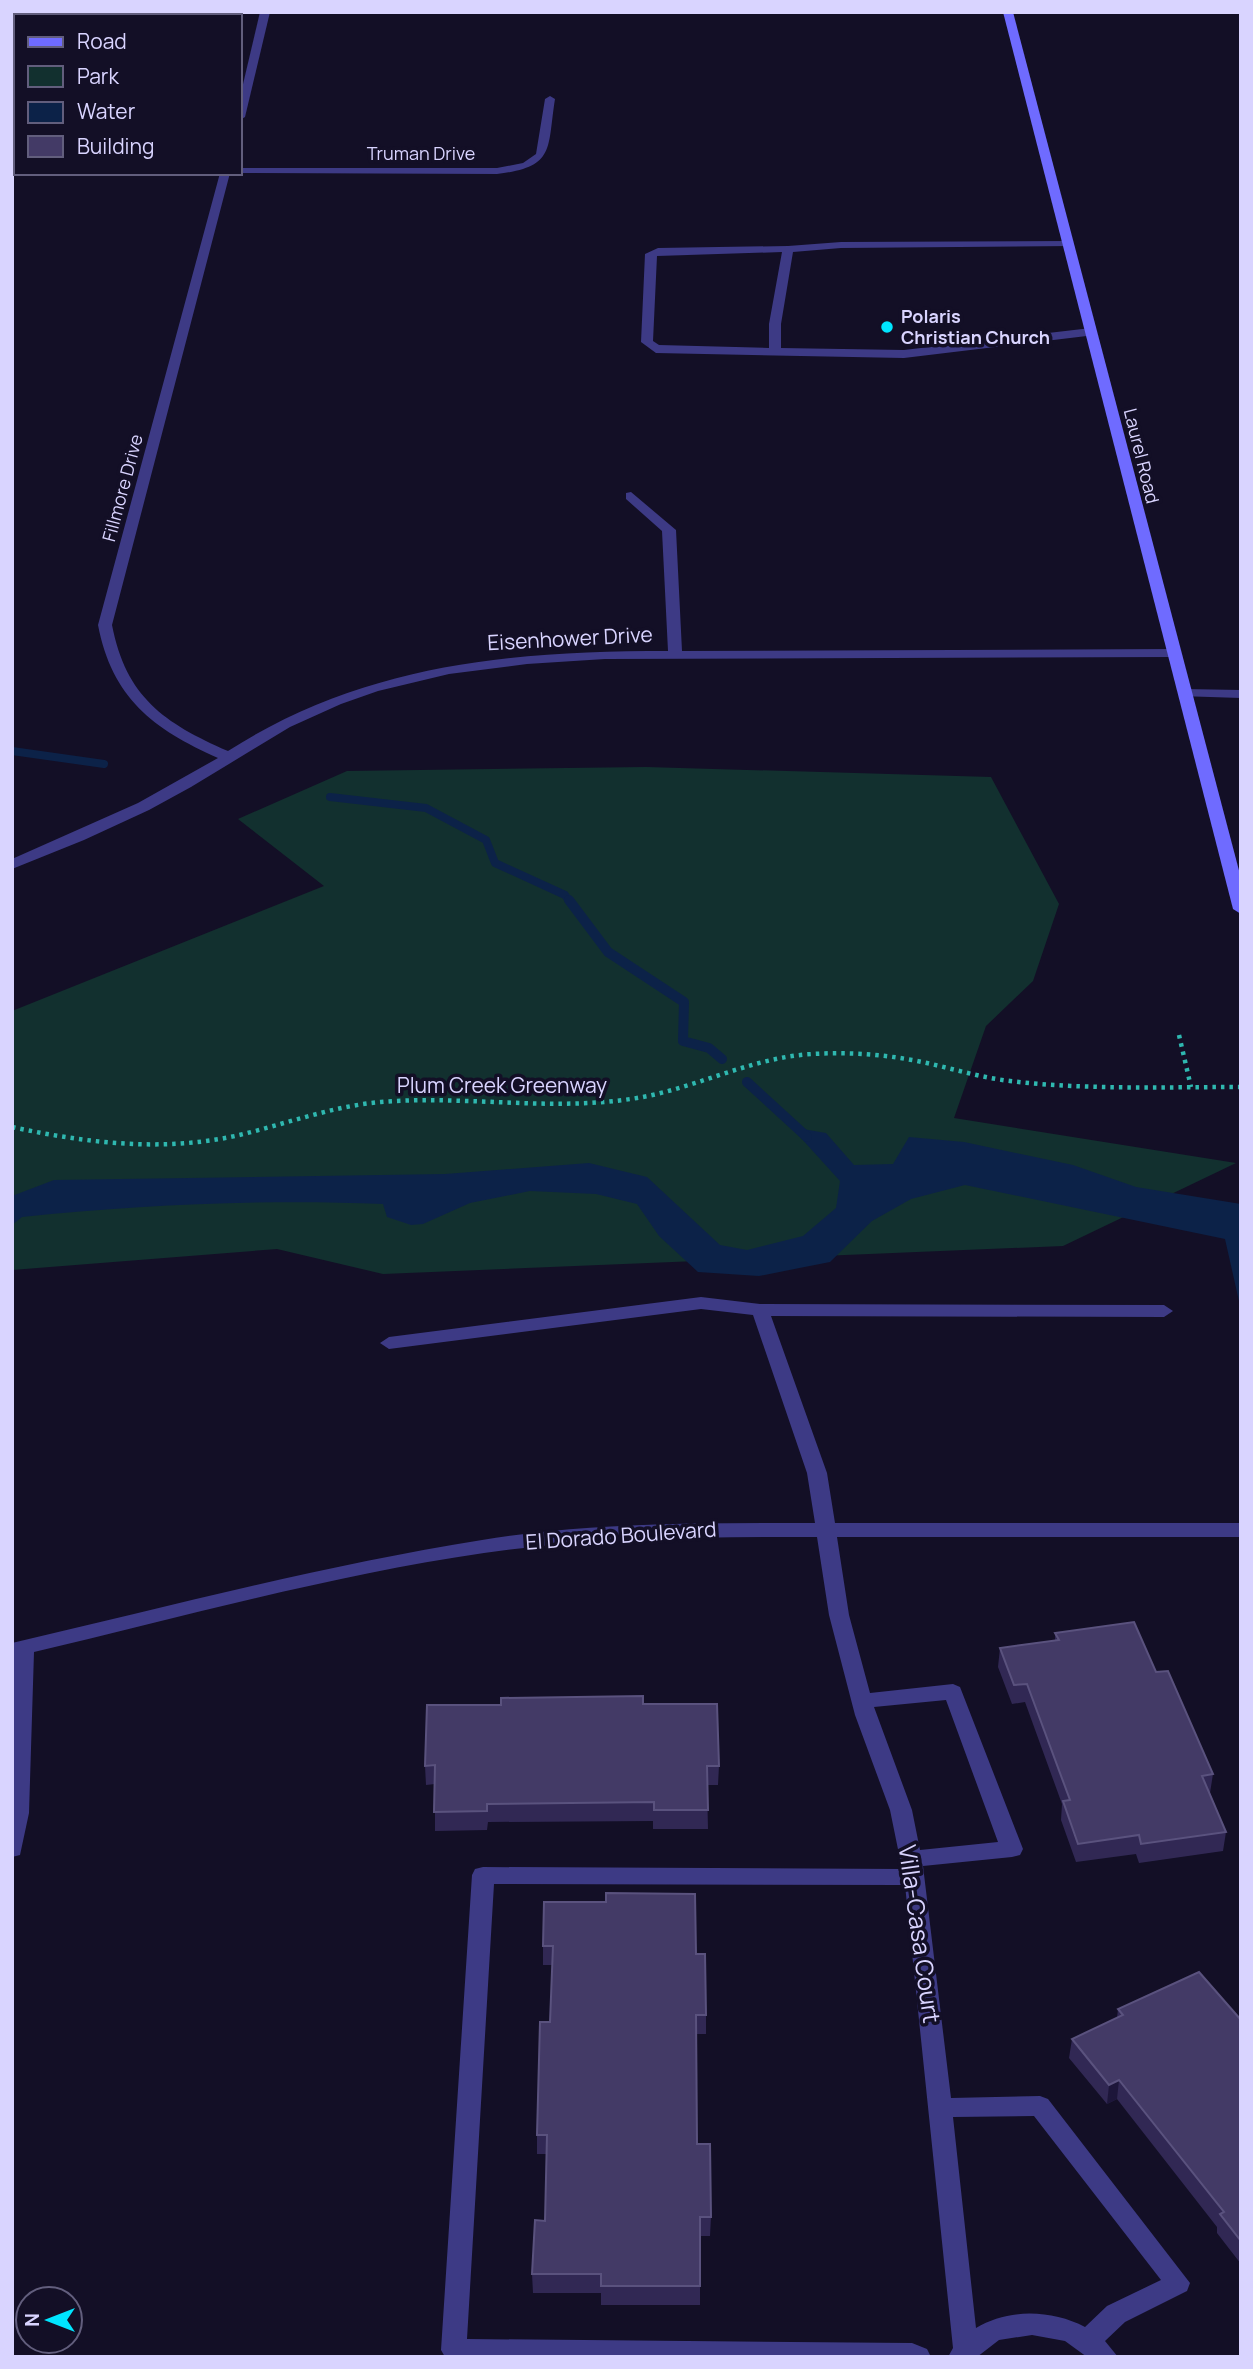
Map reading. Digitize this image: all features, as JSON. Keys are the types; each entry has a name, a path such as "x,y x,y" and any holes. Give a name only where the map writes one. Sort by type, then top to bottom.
{"street":[{"path":"242,109 265,12"},
{"name":"Laurel Road","path":"1008,12 1241,909"},
{"name":"Truman Drive","path":"242,172 515,169 527,165 541,155 550,99"},
{"name":"Fillmore Drive","path":"224,175 105,625 107,649 128,690 149,712 177,732 229,757"},
{"path":"1068,244 841,245 788,249 658,251 651,254 647,342 656,349 904,354 1091,332"},
{"path":"775,352 775,324 788,249"},
{"path":"631,496 668,530 675,655"},
{"name":"Eisenhower Drive","path":"12,864 129,814 301,715 400,680 504,661 567,656 1174,653"},
{"path":"1184,693 1241,694"},
{"path":"389,1343 701,1303 760,1310 1164,1311"},
{"name":"Villa-Casa Court","path":"760,1310 817,1473 839,1615 862,1702 901,1810 913,1867 941,2108 963,2353"},
{"name":"El Dorado Boulevard","path":"18,1648 377,1565 485,1546 606,1534 708,1530 1241,1530"},
{"path":"12,1849 18,1813 18,1648"},
{"path":"862,1702 953,1692 1012,1849 913,1867 886,1879 483,1875 454,2350 912,2354 918,2357"},
{"path":"941,2108 1040,2106 1178,2283 1116,2314 1096,2349"},
{"name":"Villa-Casa Court","path":"963,2353 988,2333 1015,2324 1044,2324 1073,2333 1096,2349"}],"path":[{"path":"1179,1035 1191,1087"},
{"name":"Plum Creek Greenway","path":"12,1127 85,1141 210,1141 349,1107 381,1102 609,1104 651,1096 758,1063 809,1054 861,1053 915,1060 977,1076 1051,1084 1241,1087"}],"green space":[{"path":"646,767 991,777 1059,904 1033,981 986,1026 954,1118 1236,1163 1063,1246 383,1274 277,1249 12,1270 12,1011 324,886 238,819 347,771"}],"water":[{"path":"791,1127 826,1133 854,1165 893,1164 909,1137 964,1142 1073,1165 1136,1187 1241,1204 1241,1310 1225,1239 965,1185 911,1199 872,1221 830,1262 759,1276 698,1272 659,1236 637,1204 596,1194 530,1191 470,1203 423,1224 411,1225 387,1217 383,1204 292,1202 157,1206 67,1213 22,1217 12,1225 12,1196 54,1180 445,1174 589,1163 647,1177 720,1245 747,1250 803,1236 836,1208 840,1181"}],"building":[{"path":"1134,1622 1156,1672 1168,1671 1213,1774 1202,1776 1226,1832 1141,1844 1139,1835 1078,1844 1063,1801 1070,1800 1027,1684 1014,1685 1000,1648 1059,1640 1055,1633"},
{"path":"643,1696 643,1704 717,1704 719,1766 707,1766 708,1810 654,1810 654,1802 487,1804 487,1811 434,1812 435,1765 425,1766 427,1705 501,1705 501,1698"},
{"path":"606,1893 695,1894 696,1954 705,1954 706,2015 696,2015 697,2144 710,2144 711,2217 700,2217 700,2286 601,2286 601,2274 532,2274 535,2220 545,2221 547,2135 537,2135 540,2022 550,2022 553,1946 543,1946 544,1902 606,1902"},
{"path":"1199,1972 1241,2020 1241,2241 1220,2214 1224,2212 1119,2080 1109,2085 1072,2039 1123,2015 1118,2009"}],"waterway":[{"path":"12,751 104,764"},
{"path":"330,797 426,808 486,840 495,863 565,895 570,902"},
{"path":"569,900 608,952 684,1002 683,1041 709,1048 722,1059"},
{"path":"747,1082 807,1137"}],"place":[{"name":"Polaris Christian Church","path":"887,327"}]}
